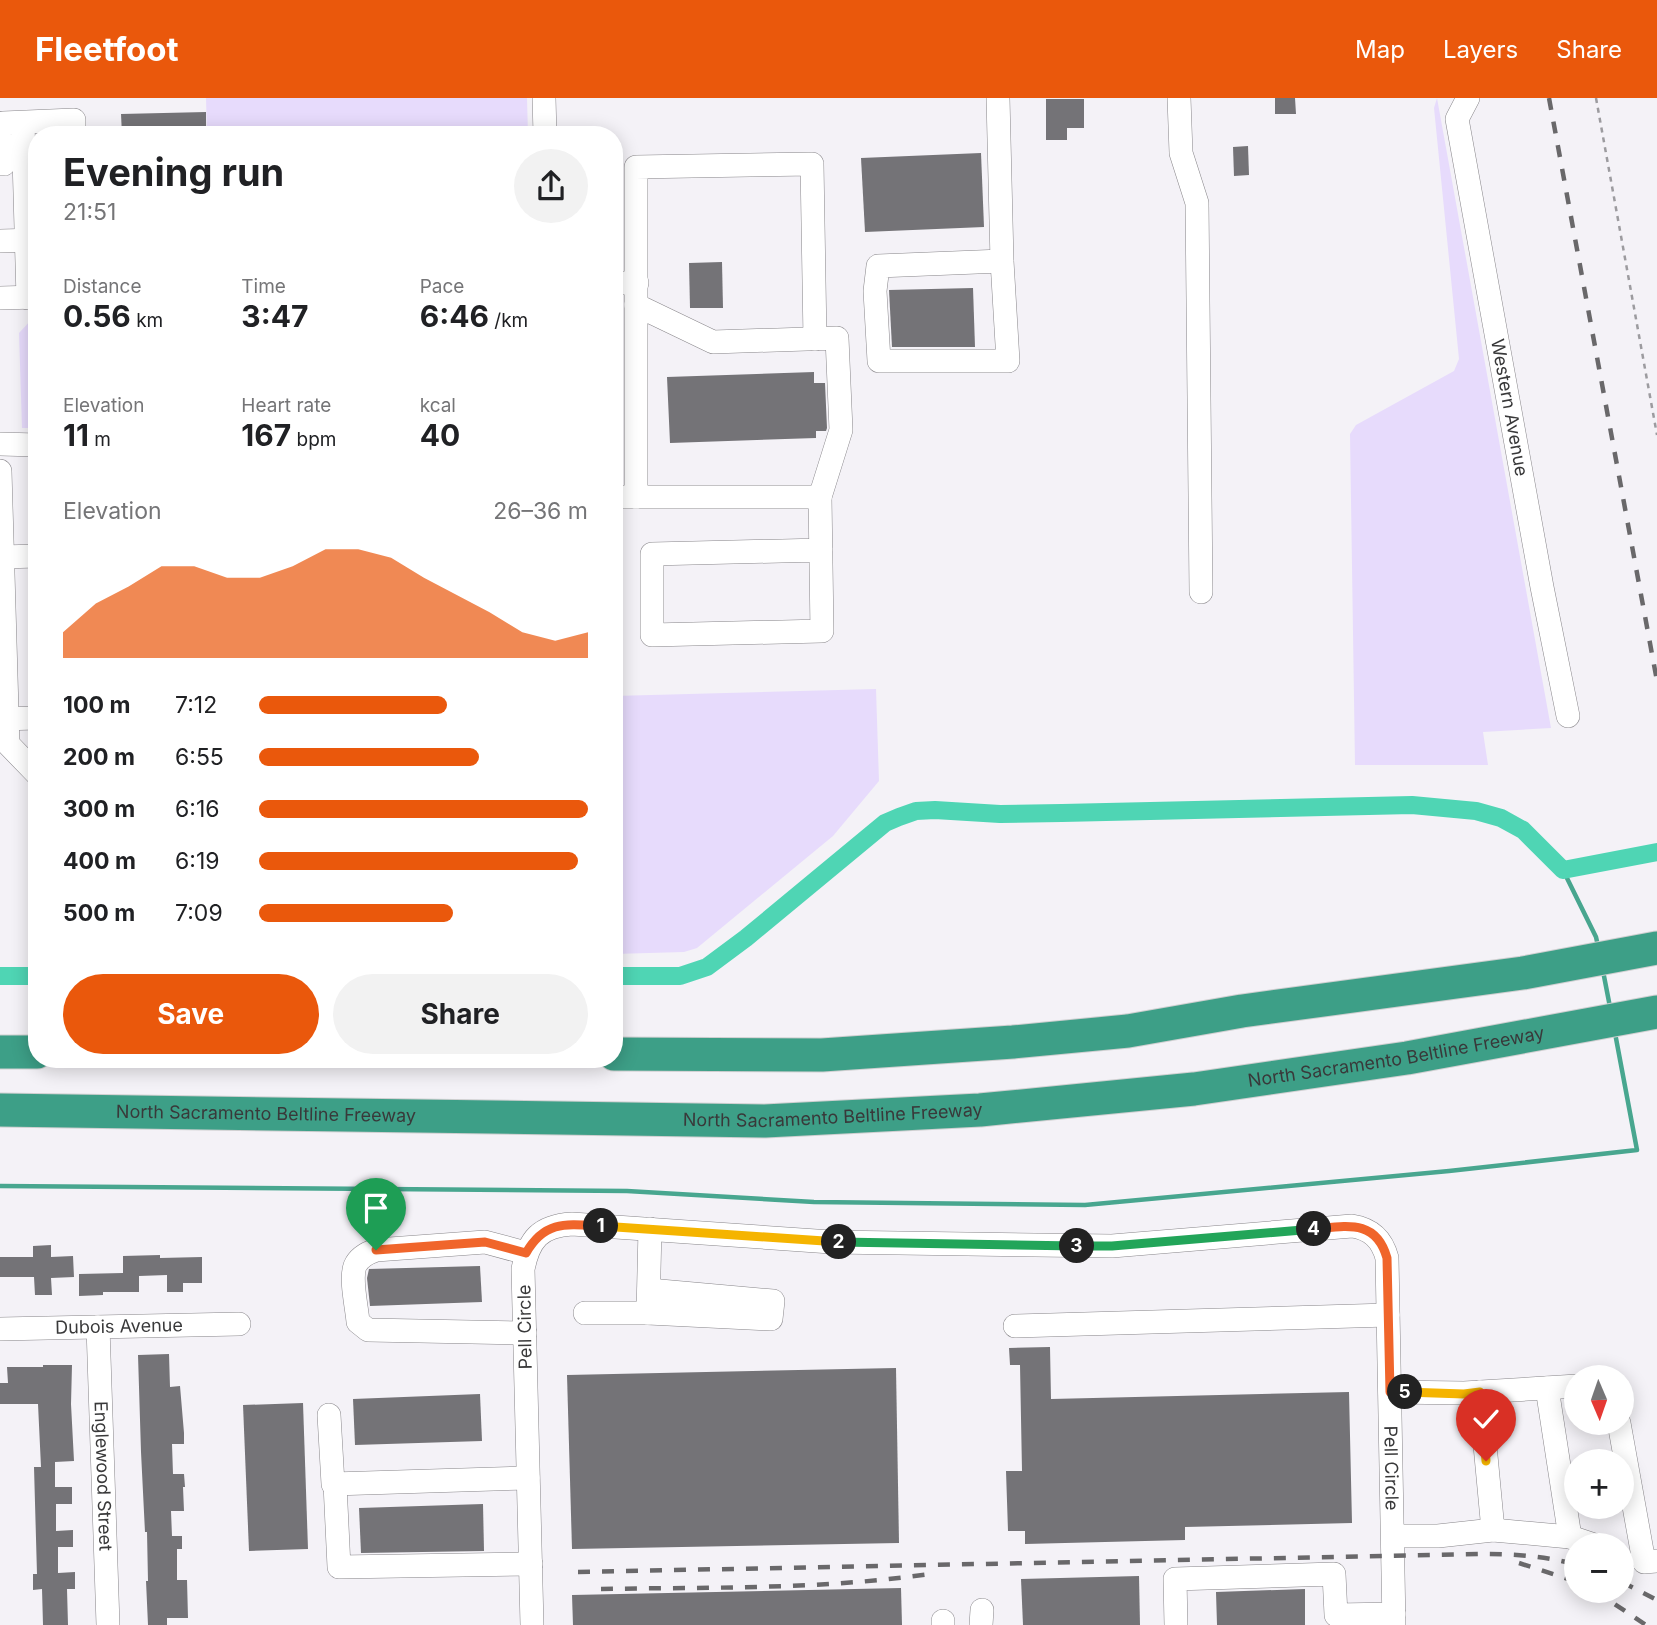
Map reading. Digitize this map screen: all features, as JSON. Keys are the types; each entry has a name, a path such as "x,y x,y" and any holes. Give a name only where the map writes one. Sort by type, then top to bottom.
{"highway":[{"path":"623,1054 822,1055 1128,1031 1242,1011 1523,973 1657,948"},
{"name":"North Sacramento Beltline Freeway","path":"0,1110 765,1121 967,1111 1194,1089 1407,1058 1657,1012"},
{"path":"0,1052 28,1052"}],"street":[{"path":"544,98 545,126"},
{"path":"998,98 1002,261 1008,361 879,361 875,290 878,265 1002,261"},
{"path":"1179,98 1181,153 1197,203 1202,592"},
{"name":"Western Avenue","path":"1468,98 1457,119 1568,716"},
{"path":"0,164 4,164 3,123 74,120 74,126"},
{"path":"23,123 28,188"},
{"path":"815,339 812,163 636,167 629,290 625,497 820,496"},
{"path":"0,241 28,240"},
{"path":"629,290 713,342 836,338 841,430 820,496 821,550 822,631 652,635 652,554 821,550"},
{"path":"0,298 28,297"},
{"path":"0,444 28,444"},
{"path":"0,471 3,719 8,744 28,765"},
{"path":"2,557 28,556"},
{"path":"3,719 28,718"},
{"name":"Pell Circle","path":"532,1625 523,1269 526,1253 532,1243 550,1228 561,1225 831,1242 1112,1246 1352,1226 1363,1228 1373,1233 1384,1248 1387,1258 1394,1619"},
{"path":"585,1313 649,1302 650,1229"},
{"path":"525,1333 368,1330 358,1322 353,1275 355,1265 363,1255 376,1250 485,1242 526,1253"},
{"path":"1015,1326 1388,1315"},
{"name":"Dubois Avenue","path":"0,1329 239,1324"},
{"name":"Englewood Street","path":"99,1327 108,1625"},
{"path":"1390,1392 1464,1394 1564,1387"},
{"path":"1547,1388 1569,1533"},
{"path":"1480,1392 1493,1530"},
{"path":"329,1415 339,1567 531,1564"},
{"path":"1622,1435 1651,1562"},
{"path":"335,1484 528,1478"},
{"path":"1393,1546 1438,1536 1493,1530 1564,1536"},
{"path":"1176,1625 1175,1579 1334,1574 1336,1620 1394,1619"}],"path":[{"path":"1596,98 1657,435"}],"shaded area":[{"path":"206,98 527,98 528,126 207,126"},
{"path":"1437,98 1551,728 1483,732 1488,765 1355,765 1350,434 1356,425 1454,371 1459,359 1434,108"},
{"path":"28,323 28,428 22,428 19,333"},
{"path":"876,689 879,781 833,836 697,948 684,952 623,954 623,696"}],"building":[{"path":"1275,98 1295,98 1296,114 1275,114"},
{"path":"1046,99 1084,99 1084,128 1067,128 1067,140 1046,140"},
{"path":"206,112 206,126 122,126 121,114"},
{"path":"1248,146 1249,175 1234,176 1233,147"},
{"path":"981,153 984,227 865,232 861,158"},
{"path":"722,262 723,308 690,308 689,263"},
{"path":"973,288 975,347 892,347 889,290"},
{"path":"814,372 814,383 825,383 827,428 826,431 816,431 816,438 670,443 667,377"},
{"path":"51,1245 51,1257 73,1256 74,1277 51,1278 52,1295 35,1295 34,1277 0,1277 0,1257 33,1257 33,1246"},
{"path":"160,1255 160,1258 202,1257 202,1283 183,1283 183,1292 167,1292 167,1275 139,1276 139,1292 103,1292 103,1295 79,1296 79,1274 123,1273 123,1256"},
{"path":"480,1266 482,1302 370,1306 367,1278 369,1269"},
{"path":"1050,1347 1051,1399 1349,1392 1352,1523 1185,1527 1185,1540 1025,1544 1025,1531 1008,1531 1006,1471 1022,1471 1020,1365 1010,1365 1009,1348"},
{"path":"169,1354 170,1387 180,1386 184,1433 184,1444 172,1444 173,1474 184,1474 185,1487 184,1511 171,1511 172,1536 182,1536 182,1549 177,1549 177,1580 187,1580 188,1618 167,1618 167,1625 148,1625 147,1532 138,1355"},
{"path":"72,1365 74,1461 55,1462 55,1487 72,1487 72,1504 56,1504 56,1531 73,1530 73,1547 58,1547 58,1573 75,1572 75,1589 67,1589 68,1625 43,1625 42,1589 33,1590 33,1574 37,1574 34,1467 41,1467 38,1404 0,1404 0,1383 8,1383 7,1367"},
{"path":"896,1368 899,1543 572,1549 567,1375"},
{"path":"480,1394 482,1441 355,1445 353,1399"},
{"path":"303,1403 308,1549 249,1551 243,1405"},
{"path":"483,1504 484,1551 361,1553 359,1508"},
{"path":"1139,1576 1140,1625 1023,1625 1021,1579"},
{"path":"901,1588 902,1625 573,1625 572,1595"},
{"path":"1305,1589 1305,1625 1217,1625 1216,1592"}],"waterway":[{"path":"623,976 680,976 707,967 885,823 916,811 1000,814 1412,805 1476,811 1501,818 1523,830 1563,870 1657,852"},
{"path":"1563,870 1598,946"},
{"path":"1603,971 1610,1007"},
{"path":"0,976 28,976"},
{"path":"0,1186 627,1191 814,1202 1085,1205 1449,1171 1637,1150 1615,1033"}],"railway":[{"path":"1549,98 1657,681"},
{"path":"578,1572 1482,1554 1530,1556 1564,1562"},
{"path":"1519,1563 1564,1578"},
{"path":"601,1589 810,1585 936,1573"},
{"path":"1634,1588 1657,1600"},
{"path":"1613,1603 1646,1625"}],"route":[{"path":"376,1250 485,1242 526,1253 532,1243 550,1228 572,1224 831,1242 1112,1246 1352,1226 1363,1228 1381,1241 1387,1258 1390,1392 1480,1392 1486,1461"}]}
